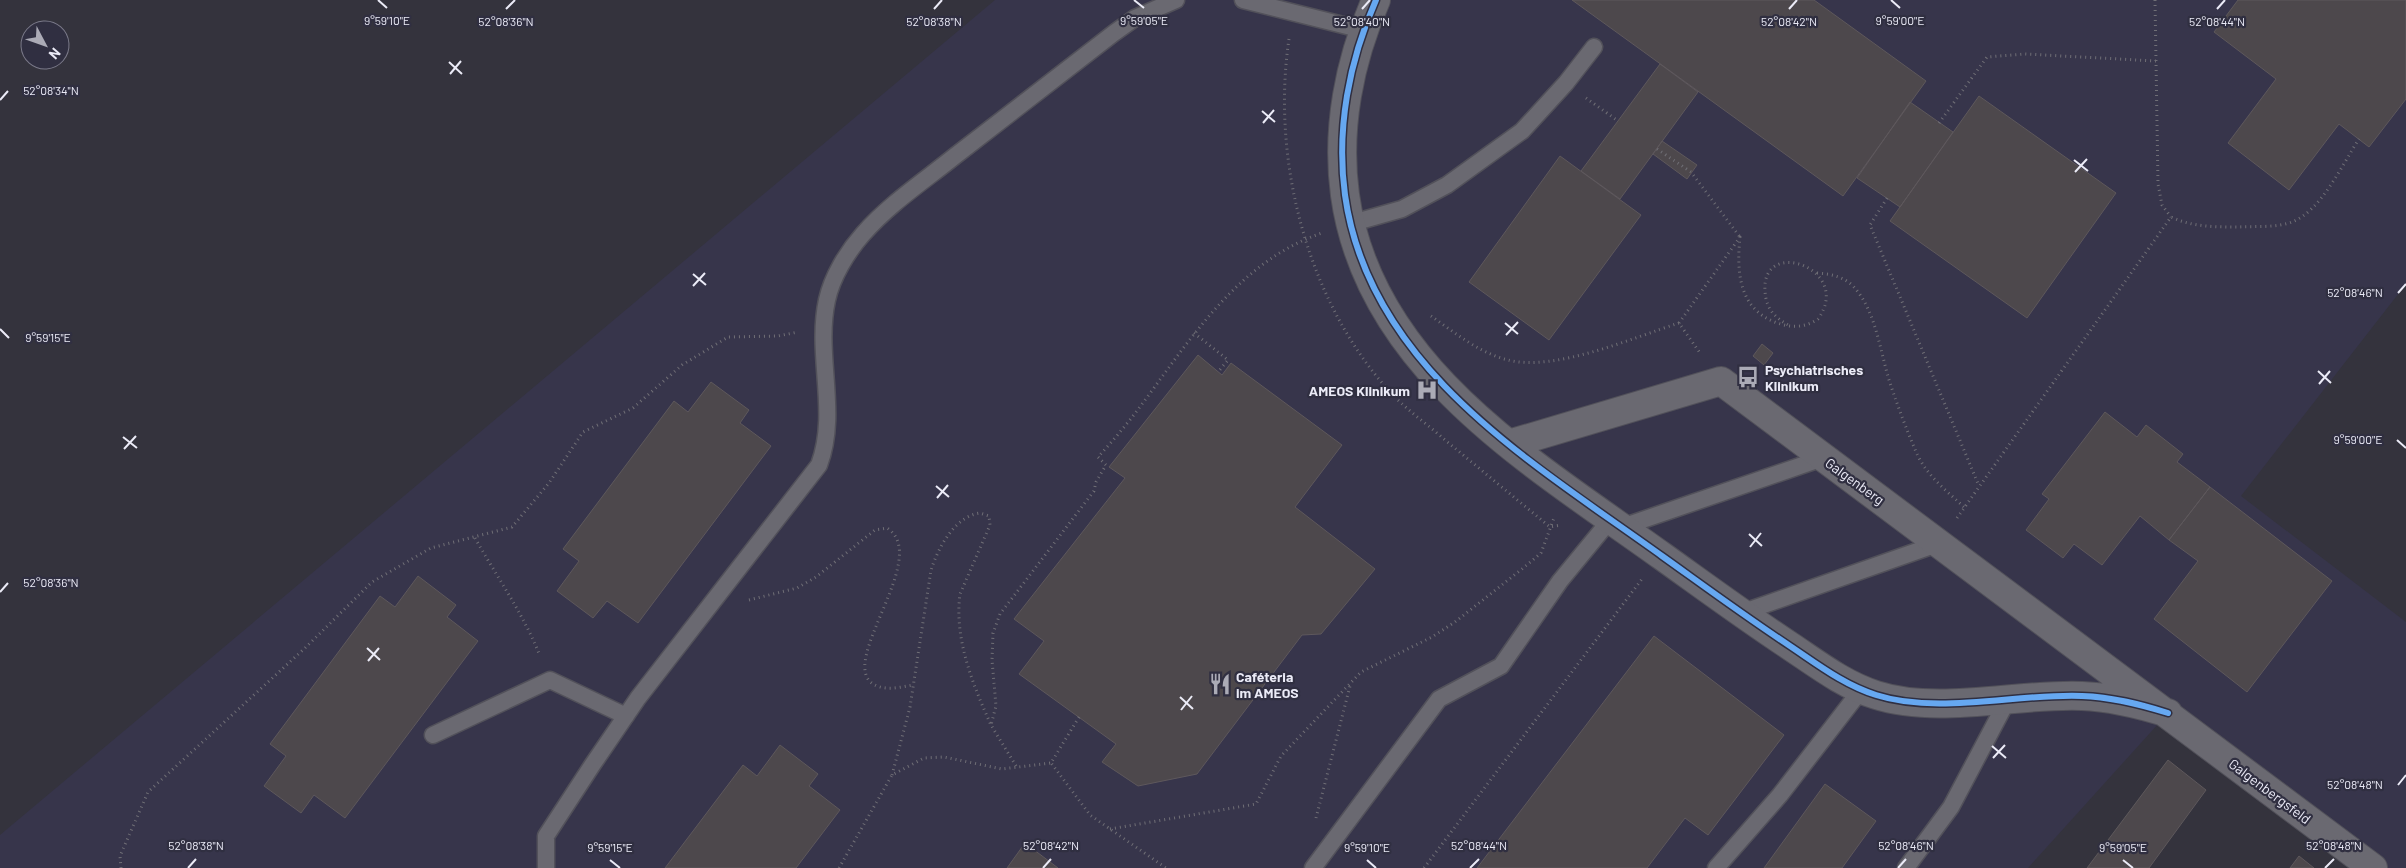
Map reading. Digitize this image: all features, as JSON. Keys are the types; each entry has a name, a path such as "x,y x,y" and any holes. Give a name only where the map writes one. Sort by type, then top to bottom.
{"street":[{"path":"1376,0 1363,30 1350,79 1344,119 1341,166 1349,224 1369,282 1396,329 1443,384 1509,444 1564,488 1741,613 1833,675 1861,690 1880,696 1922,702 2007,701 2079,696 2107,697 2134,702 2168,713"},
{"path":"1509,444 1721,381"},
{"name":"Galgenberg","path":"1721,381 2168,713"},
{"name":"Galgenbergsfeld","path":"2168,713 2373,868"}],"lane":[{"path":"546,868 546,836 626,716 819,465 827,433 824,325 827,302 834,280 851,251 876,221 1114,33 1135,18 1176,0"},
{"path":"1243,0 1363,30"},
{"path":"1349,224 1402,209 1432,195 1522,131 1566,83 1594,47"},
{"path":"1313,868 1439,699 1501,666 1560,581 1616,523 1823,458"},
{"path":"1741,613 1940,543"},
{"path":"433,735 550,680 626,716"},
{"path":"1716,868 1780,795 1861,690"},
{"path":"1906,868 1951,807 2007,701"}],"path":[{"path":"2156,0 2158,184 2162,205 2171,217 2200,226 2276,225 2290,222 2302,217 2320,199 2359,139"},
{"path":"1939,122 1987,57 2025,54 2156,61"},
{"path":"1582,96 1618,121"},
{"path":"1657,149 1691,172 1740,237 1738,259 1742,289 1760,315 1771,322 1790,326 1812,324 1822,314 1826,299 1826,290 1816,274 1807,267 1788,261 1779,263 1768,275 1764,287 1768,306 1779,321 1790,326"},
{"path":"1887,198 1870,225 1979,486"},
{"path":"1940,543 2171,217"},
{"path":"990,725 996,706 992,660 993,633 1000,614 1094,491 1096,482 1106,465 1098,457 1132,418 1194,333 1234,290 1272,258 1305,239 1349,224"},
{"path":"1425,312 1470,343 1506,360 1535,364 1559,361 1678,323 1740,237"},
{"path":"1816,274 1830,274 1841,278 1851,284 1861,296 1873,324 1891,384 1918,455 1926,469 1965,508"},
{"path":"1678,323 1721,381"},
{"path":"121,868 120,856 148,792 304,649 372,582 431,548 512,527 549,483 583,432 633,408 682,365 728,337 778,336 824,325"},
{"path":"1194,333 1228,360 1218,372"},
{"path":"1110,829 1256,804 1281,756 1361,672 1432,636 1455,622 1541,553 1564,488"},
{"path":"839,868 892,775 910,708 931,570 935,556 943,543 965,519 974,514 985,514 990,520 988,532 960,594 958,606 962,639 972,682 990,725 1016,766"},
{"path":"709,608 797,588 816,577 875,530 887,528 898,538 900,555 888,595 867,651 865,670 870,681 875,685 891,688 913,685"},
{"path":"475,538 504,590 530,630 550,680"},
{"path":"1424,868 1660,555"},
{"path":"1315,820 1350,685"},
{"path":"1051,762 1079,717"},
{"path":"892,775 924,758 935,756 994,769 1051,762"},
{"path":"1051,762 1090,815 1166,868"}],"shaded area":[{"name":"AMEOS Klinikum","path":"995,0 2406,0 2406,284 2241,496 2406,622 2406,868 2373,868 2168,713 2028,868 0,868 0,835"}],"building":[{"path":"1572,0 1814,0 1926,81 1843,196"},
{"path":"2238,0 2406,0 2406,99 2369,147 2339,124 2289,190 2228,143 2276,79 2214,32"},
{"path":"1660,64 1698,92 1620,199 1581,171"},
{"path":"1979,96 2116,193 2027,318 1890,221"},
{"path":"1910,102 1953,132 1900,207 1857,178"},
{"path":"1662,141 1697,165 1687,179 1653,154"},
{"path":"1560,156 1641,215 1549,340 1469,282"},
{"path":"1762,344 1773,353 1764,365 1753,356"},
{"path":"1198,355 1222,375 1231,363 1342,445 1295,507 1375,569 1321,634 1302,635 1197,774 1138,786 1102,762 1116,744 1019,674 1044,641 1014,619 1125,478 1109,467"},
{"path":"711,382 749,410 740,423 771,446 638,623 607,601 593,618 557,591 579,561 563,549 674,401 688,412"},
{"path":"2105,412 2137,437 2146,425 2183,454 2177,462 2210,487 2169,540 2140,516 2102,565 2074,544 2063,558 2026,530 2049,499 2042,494"},
{"path":"2210,487 2332,581 2247,692 2154,619 2198,561 2169,540"},
{"path":"418,576 456,605 447,617 478,641 345,818 314,795 301,813 264,786 286,756 270,744 380,596 395,607"},
{"path":"1654,636 1784,735 1708,835 1685,818 1647,868 1477,868"},
{"path":"780,745 818,774 809,786 840,810 796,868 665,868 743,765 757,776"},
{"path":"2168,760 2206,790 2149,868 2087,868"},
{"path":"1825,784 1876,821 1842,868 1764,868"},
{"path":"1025,843 1058,868 1007,868"},
{"path":"2299,856 2314,868 2290,868"}],"cycle path":[{"path":"1376,0 1358,47 1347,96 1342,145 1345,195 1360,256 1387,311 1422,361 1464,406 1511,447 1561,485 1831,674 1864,691 1900,701 1925,703 2082,696 2125,702 2168,713"}],"place":[{"name":"Psychiatrisches Klinikum","path":"1748,377"},
{"name":"AMEOS Klinikum","path":"1427,390"},
{"name":"Caféteria im AMEOS","path":"1220,684"}]}
